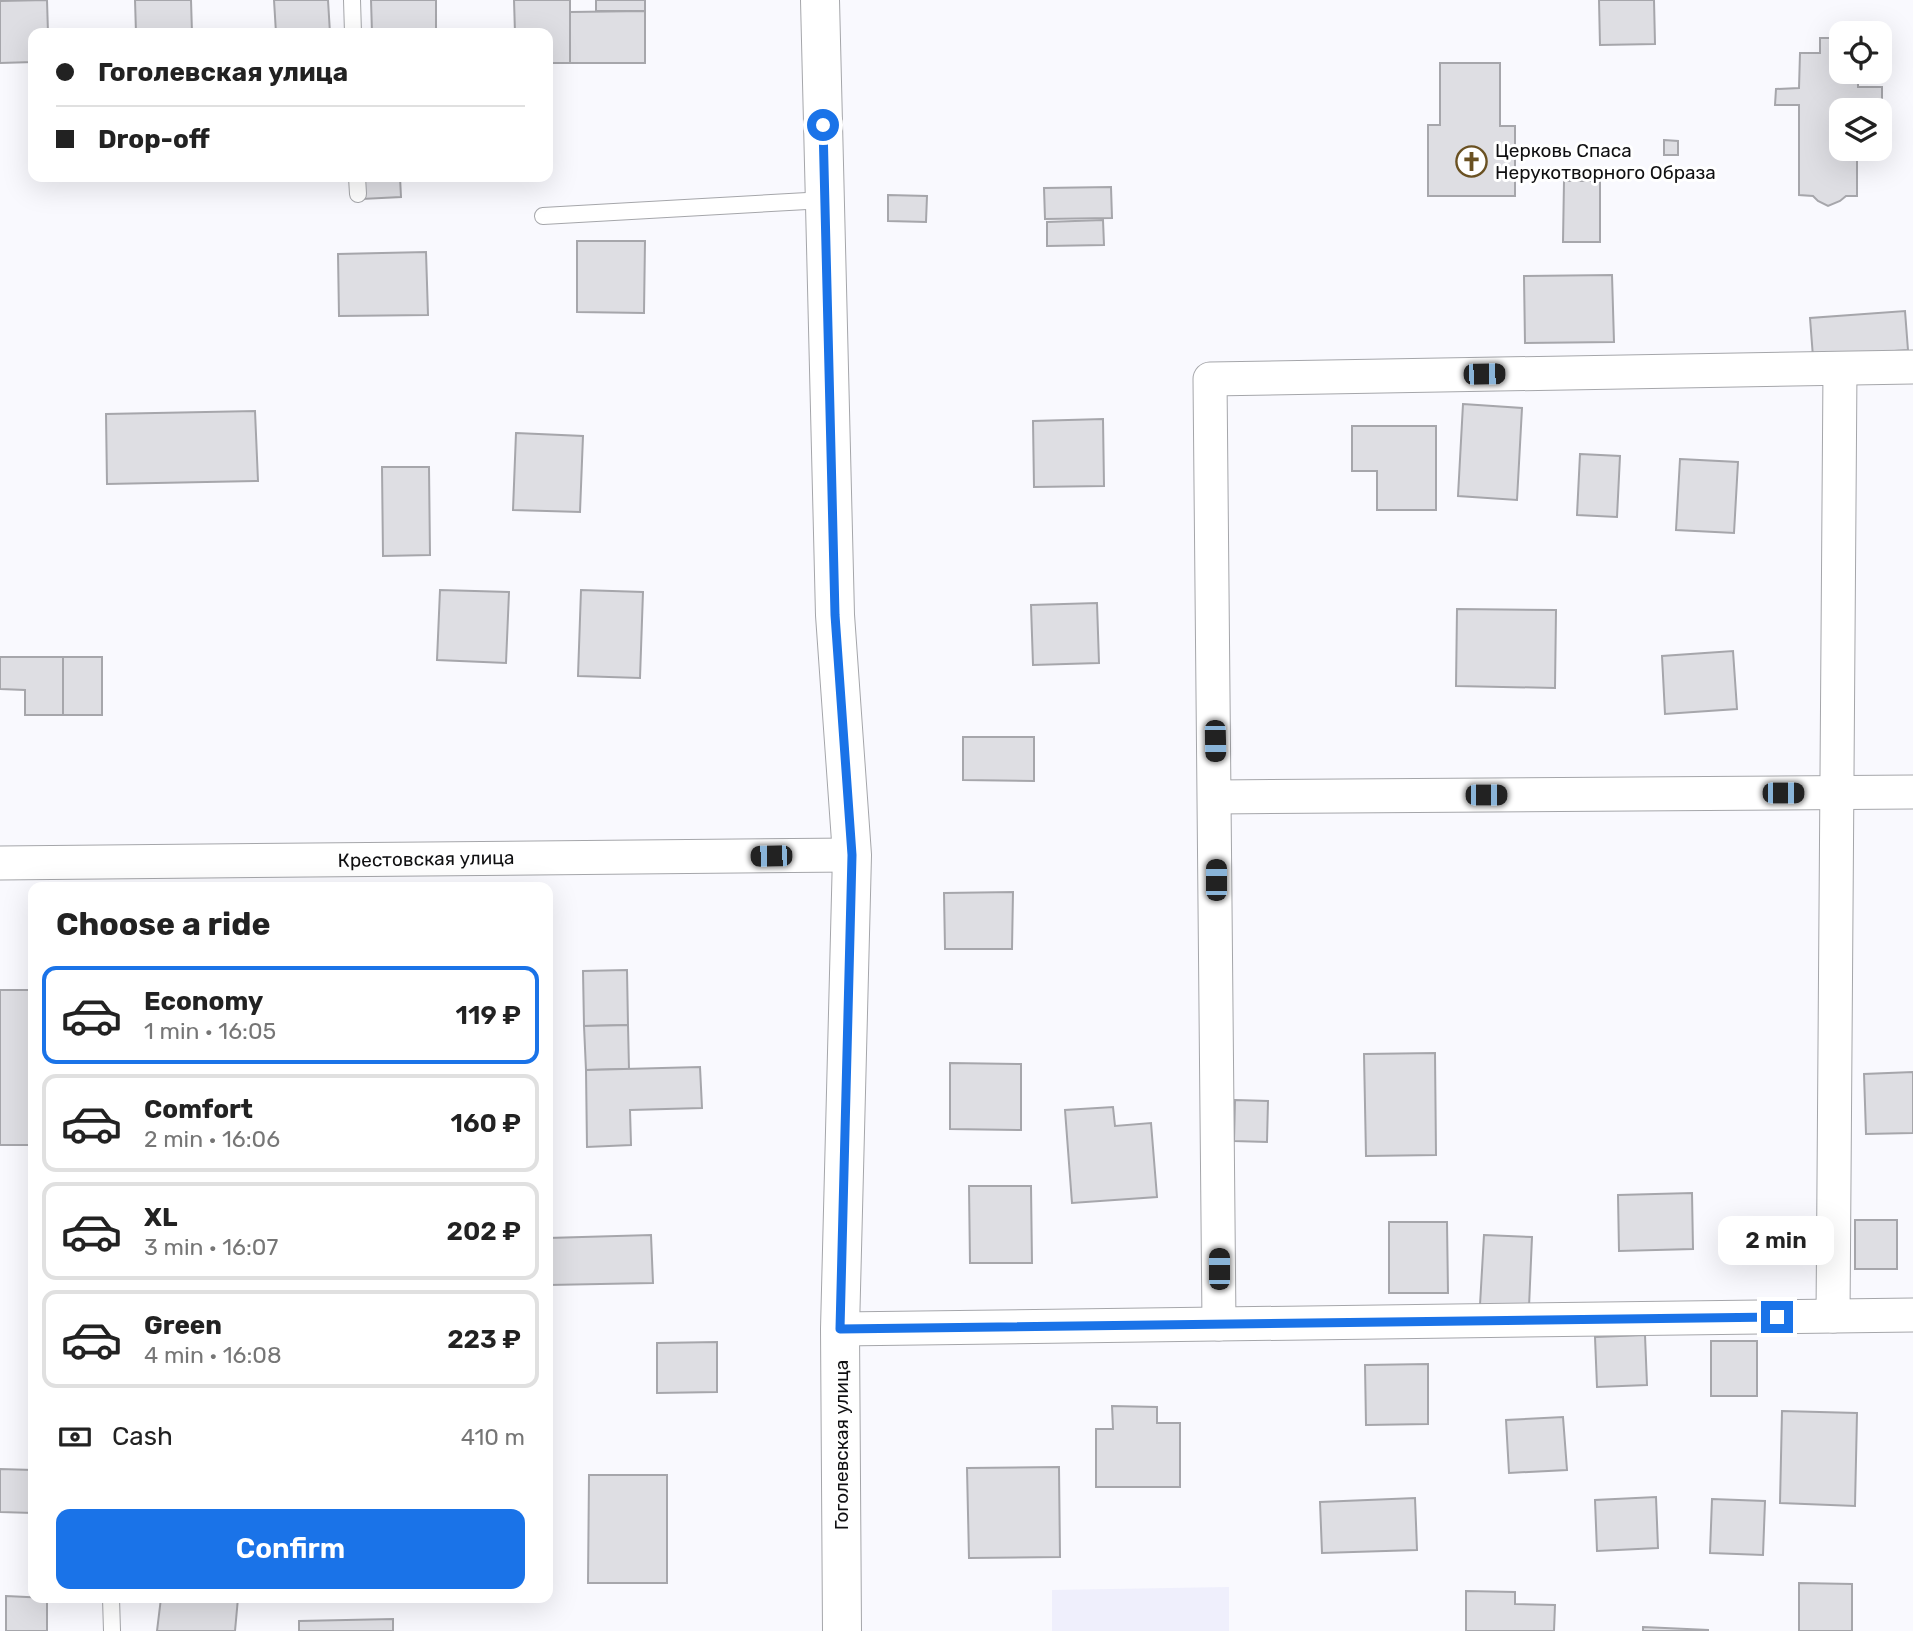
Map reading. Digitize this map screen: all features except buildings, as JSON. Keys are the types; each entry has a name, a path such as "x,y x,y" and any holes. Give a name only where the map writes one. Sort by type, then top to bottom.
{"street":[{"name":"Гоголевская улица","path":"820,0 835,615 852,855 840,1329 842,1631"},
{"path":"1219,1324 1210,379 1913,366"},
{"path":"1833,1316 1840,369"},
{"path":"1216,797 1913,792"},
{"name":"Крестовская улица","path":"0,863 852,855"},
{"path":"840,1329 1913,1315"}],"lane":[{"path":"352,0 353,28"},
{"path":"357,182 358,194"},
{"path":"543,216 825,200"},
{"path":"111,1603 112,1631"}],"shaded area":[{"path":"1229,1587 1229,1631 1052,1631 1052,1590"}],"place":[{"name":"Церковь Спаса Нерукотворного Образа","path":"1472,161"}],"route":[{"path":"823,125 835,615 852,855 840,1329 1777,1317"}]}
